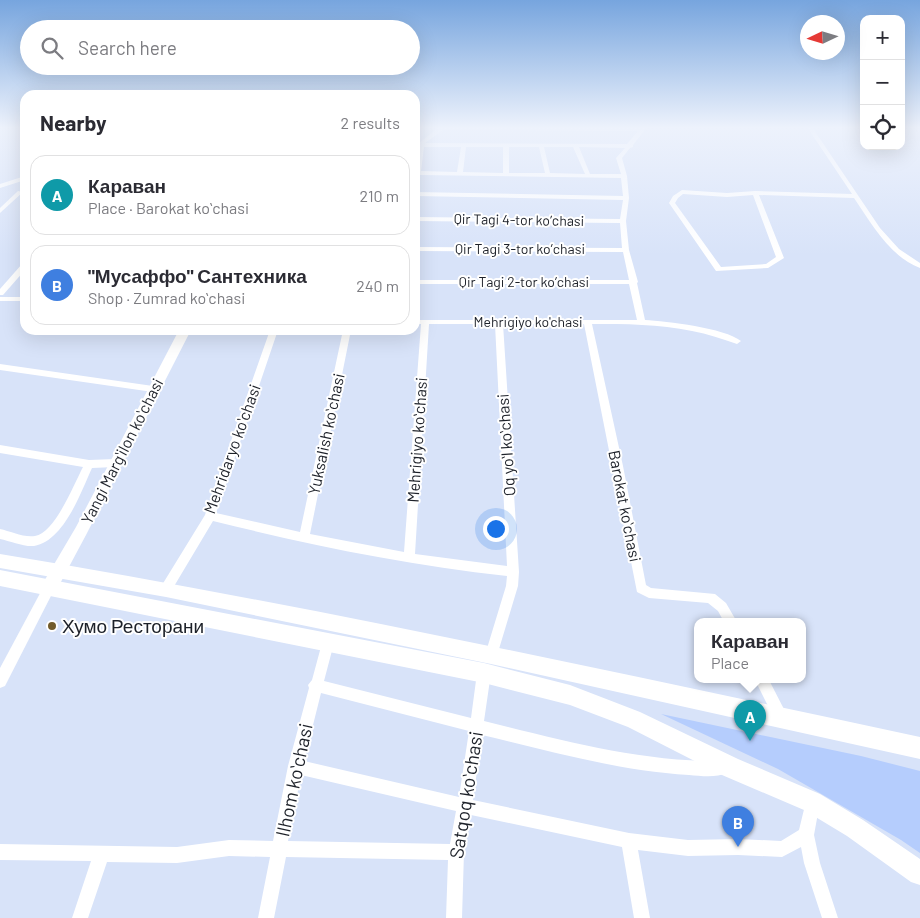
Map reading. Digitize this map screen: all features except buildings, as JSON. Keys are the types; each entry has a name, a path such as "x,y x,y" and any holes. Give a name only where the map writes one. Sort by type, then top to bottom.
{"main road":[{"name":"Yangi Margʻilon koʻchasi","path":"53,580 181,335"},
{"path":"0,561 53,580 328,642 488,664 781,717 920,748"},
{"path":"0,578 53,580 166,590 488,664 527,682 570,695 624,716 730,767 812,802 855,828 920,873"}],"street":[{"path":"460,174 461,170"},
{"path":"506,170 506,174"},
{"path":"547,170 548,174"},
{"path":"586,170 588,175"},
{"path":"622,170 626,198 623,221 626,250 641,322"},
{"path":"839,170 878,229 897,250 920,266"},
{"path":"420,173 624,176"},
{"path":"0,186 20,180"},
{"path":"0,211 20,192"},
{"path":"755,193 780,258 768,266 718,269 672,203 675,196 682,192 727,195 755,193 856,196"},
{"path":"420,194 626,198"},
{"name":"Qir Tagi 4-tor koʼchasi","path":"420,219 623,221"},
{"name":"Qir Tagi 3-tor koʼchasi","path":"420,249 626,250"},
{"path":"0,293 20,271"},
{"name":"Qir Tagi 2-tor koʼchasi","path":"420,282 634,282"},
{"path":"0,298 20,299"},
{"name":"Oq yoʻl koʻchasi","path":"488,664 512,586 513,572 499,321"},
{"name":"Mehrigiyo ko'chasi","path":"420,322 641,322 673,324 716,333 737,341"},
{"name":"Barokat koʻchasi","path":"587,322 618,466 641,588 649,593 711,598 722,606 729,618"},
{"name":"Mehridaryo koʻchasi","path":"166,590 210,516 272,335"},
{"name":"Yuksalish koʻchasi","path":"304,538 346,335"},
{"name":"Mehrigiyo koʻchasi","path":"409,558 419,335"},
{"path":"0,367 153,389"},
{"path":"0,449 89,464 115,463"},
{"path":"0,534 33,541 41,540 50,533 60,521 89,464"},
{"path":"210,516 304,538 409,558 513,572"},
{"name":"Yangi Margʻilon koʻchasi","path":"0,681 53,580"},
{"name":"Ilhom koʻchasi","path":"266,918 295,766 315,685 328,642"},
{"name":"Satqoq koʻchasi","path":"454,918 456,852 488,664"},
{"path":"764,683 781,717"},
{"path":"315,685 477,727 625,761 691,769 730,767"},
{"path":"295,766 629,842 688,848 738,847 782,849 806,834"},
{"path":"812,802 806,834 812,863 830,918"},
{"path":"629,842 642,918"},
{"path":"0,852 177,855 229,848 456,852"},
{"path":"80,918 102,854"}],"shaded area":[{"path":"661,714 861,756 920,771 920,853 901,840 778,769"}],"place":[{"name":"Хумо Ресторани","path":"52,626"},
{"name":"Караван","path":"750,741"},
{"name":"\"Мусаффо\" Сантехника","path":"738,847"}]}
